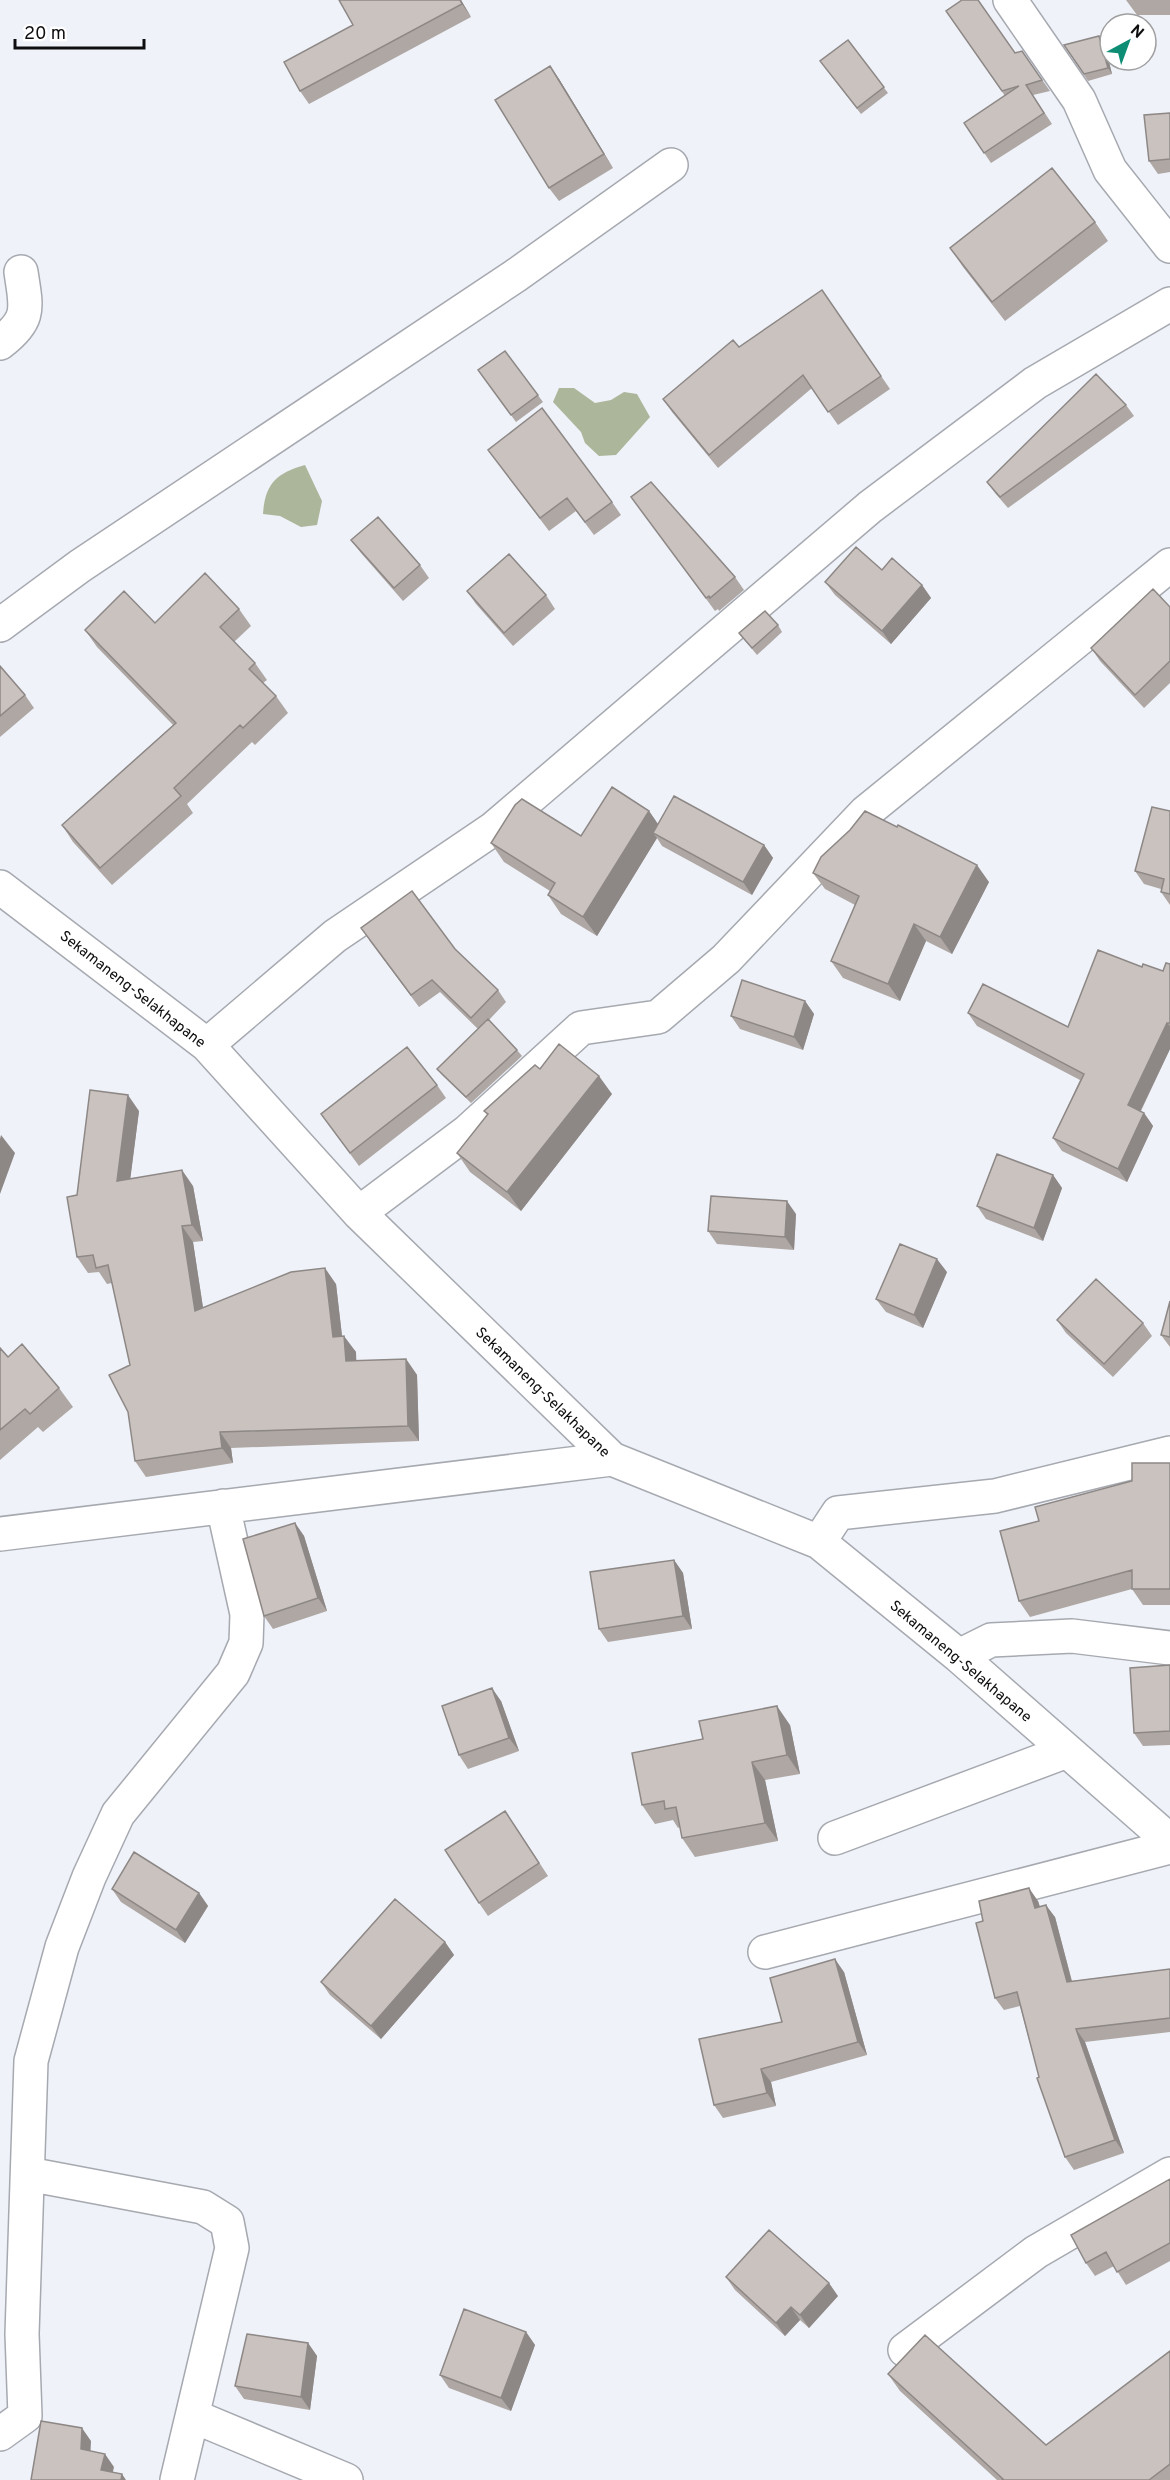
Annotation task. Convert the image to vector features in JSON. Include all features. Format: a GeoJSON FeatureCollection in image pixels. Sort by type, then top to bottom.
{"type":"FeatureCollection","features":[{"type":"Feature","properties":{"kind":"street"},"geometry":{"type":"LineString","coordinates":[[1010,0],[1079,100],[1110,170],[1170,246]]}},
{"type":"Feature","properties":{"kind":"street"},"geometry":{"type":"LineString","coordinates":[[0,625],[80,566],[515,276],[671,165]]}},
{"type":"Feature","properties":{"kind":"street"},"geometry":{"type":"LineString","coordinates":[[0,343],[15,332],[26,310],[21,272]]}},
{"type":"Feature","properties":{"kind":"street"},"geometry":{"type":"LineString","coordinates":[[207,1045],[335,936],[494,829],[870,507],[1035,383],[1170,304]]}},
{"type":"Feature","properties":{"kind":"street"},"geometry":{"type":"LineString","coordinates":[[359,1213],[467,1132],[581,1028],[658,1017],[726,959],[866,812],[1170,565]]}},
{"type":"Feature","properties":{"kind":"street","name":"Sekamaneng-Selakhapane"},"geometry":{"type":"LineString","coordinates":[[0,886],[207,1045],[359,1213],[612,1459],[819,1542],[958,1656],[1170,1841]]}},
{"type":"Feature","properties":{"kind":"street"},"geometry":{"type":"LineString","coordinates":[[819,1542],[837,1513],[995,1496],[1170,1453]]}},
{"type":"Feature","properties":{"kind":"street"},"geometry":{"type":"LineString","coordinates":[[0,1534],[612,1459]]}},
{"type":"Feature","properties":{"kind":"street"},"geometry":{"type":"LineString","coordinates":[[0,2434],[25,2416],[22,2334],[31,2061],[62,1947],[89,1877],[118,1814],[233,1673],[246,1643],[248,1614],[223,1506]]}},
{"type":"Feature","properties":{"kind":"street"},"geometry":{"type":"LineString","coordinates":[[958,1656],[991,1640],[1072,1636],[1170,1648]]}},
{"type":"Feature","properties":{"kind":"street"},"geometry":{"type":"LineString","coordinates":[[835,1838],[1067,1751]]}},
{"type":"Feature","properties":{"kind":"street"},"geometry":{"type":"LineString","coordinates":[[765,1952],[1170,1847]]}},
{"type":"Feature","properties":{"kind":"street"},"geometry":{"type":"LineString","coordinates":[[28,2174],[203,2207],[226,2222],[232,2248],[177,2480]]}},
{"type":"Feature","properties":{"kind":"street"},"geometry":{"type":"LineString","coordinates":[[904,2350],[1036,2252],[1170,2174]]}},
{"type":"Feature","properties":{"kind":"street"},"geometry":{"type":"LineString","coordinates":[[193,2416],[346,2480]]}},
{"type":"Feature","properties":{"kind":"green space"},"geometry":{"type":"Polygon","coordinates":[[[559,388],[574,388],[595,403],[611,400],[624,392],[637,394],[650,417],[616,455],[599,456],[585,443],[581,432],[553,402],[559,388]]]}},
{"type":"Feature","properties":{"kind":"green space"},"geometry":{"type":"Polygon","coordinates":[[[305,465],[322,501],[317,525],[301,527],[280,516],[263,514],[266,495],[274,481],[286,472],[305,465]]]}},
{"type":"Feature","properties":{"kind":"building"},"geometry":{"type":"Polygon","coordinates":[[[339,0],[460,0],[462,4],[300,91],[284,62],[353,25],[339,0]]]}},
{"type":"Feature","properties":{"kind":"building"},"geometry":{"type":"Polygon","coordinates":[[[962,0],[978,0],[1015,53],[1022,51],[1042,80],[1026,85],[1044,113],[984,153],[964,123],[1019,86],[1002,91],[946,11],[962,0]]]}},
{"type":"Feature","properties":{"kind":"building"},"geometry":{"type":"Polygon","coordinates":[[[1098,36],[1098,70],[1084,74],[1064,45],[1098,36]]]}},
{"type":"Feature","properties":{"kind":"building"},"geometry":{"type":"Polygon","coordinates":[[[848,40],[884,87],[857,108],[820,61],[848,40]]]}},
{"type":"Feature","properties":{"kind":"building"},"geometry":{"type":"Polygon","coordinates":[[[550,66],[604,154],[549,188],[495,100],[550,66]]]}},
{"type":"Feature","properties":{"kind":"building"},"geometry":{"type":"Polygon","coordinates":[[[1170,113],[1170,159],[1149,161],[1144,115],[1170,113]]]}},
{"type":"Feature","properties":{"kind":"building"},"geometry":{"type":"Polygon","coordinates":[[[1052,168],[1095,222],[992,302],[950,248],[1052,168]]]}},
{"type":"Feature","properties":{"kind":"building"},"geometry":{"type":"Polygon","coordinates":[[[822,290],[881,376],[828,412],[803,375],[709,455],[663,399],[733,340],[739,347],[822,290]]]}},
{"type":"Feature","properties":{"kind":"building"},"geometry":{"type":"Polygon","coordinates":[[[505,351],[538,395],[511,415],[478,370],[505,351]]]}},
{"type":"Feature","properties":{"kind":"building"},"geometry":{"type":"Polygon","coordinates":[[[1096,374],[1126,405],[1000,497],[987,482],[1096,374]]]}},
{"type":"Feature","properties":{"kind":"building"},"geometry":{"type":"Polygon","coordinates":[[[542,408],[612,502],[585,522],[567,498],[540,518],[488,450],[542,408]]]}},
{"type":"Feature","properties":{"kind":"building"},"geometry":{"type":"Polygon","coordinates":[[[651,482],[735,577],[710,598],[709,596],[706,598],[631,497],[651,482]]]}},
{"type":"Feature","properties":{"kind":"building"},"geometry":{"type":"Polygon","coordinates":[[[378,517],[420,565],[394,588],[351,540],[378,517]]]}},
{"type":"Feature","properties":{"kind":"building"},"geometry":{"type":"Polygon","coordinates":[[[856,547],[882,570],[892,558],[922,585],[882,631],[825,582],[856,547]]]}},
{"type":"Feature","properties":{"kind":"building"},"geometry":{"type":"Polygon","coordinates":[[[509,554],[546,595],[504,633],[467,591],[509,554]]]}},
{"type":"Feature","properties":{"kind":"building"},"geometry":{"type":"Polygon","coordinates":[[[205,573],[239,609],[220,627],[255,663],[249,669],[276,696],[243,728],[240,725],[174,788],[181,796],[100,868],[62,825],[176,723],[85,630],[124,591],[155,623],[205,573]]]}},
{"type":"Feature","properties":{"kind":"building"},"geometry":{"type":"Polygon","coordinates":[[[1153,589],[1170,607],[1170,661],[1135,695],[1091,648],[1153,589]]]}},
{"type":"Feature","properties":{"kind":"building"},"geometry":{"type":"Polygon","coordinates":[[[765,611],[778,625],[752,648],[739,633],[765,611]]]}},
{"type":"Feature","properties":{"kind":"building"},"geometry":{"type":"Polygon","coordinates":[[[0,666],[25,695],[0,716],[0,666]]]}},
{"type":"Feature","properties":{"kind":"building"},"geometry":{"type":"Polygon","coordinates":[[[612,787],[649,811],[583,917],[548,895],[555,883],[491,843],[515,805],[522,799],[581,836],[612,787]]]}},
{"type":"Feature","properties":{"kind":"building"},"geometry":{"type":"Polygon","coordinates":[[[674,796],[764,845],[743,882],[653,833],[674,796]]]}},
{"type":"Feature","properties":{"kind":"building"},"geometry":{"type":"Polygon","coordinates":[[[1152,807],[1170,811],[1170,894],[1161,892],[1164,879],[1135,871],[1152,807]]]}},
{"type":"Feature","properties":{"kind":"building"},"geometry":{"type":"Polygon","coordinates":[[[865,811],[977,865],[940,937],[914,924],[888,984],[831,961],[859,896],[813,873],[821,857],[850,830],[865,811]]]}},
{"type":"Feature","properties":{"kind":"building"},"geometry":{"type":"Polygon","coordinates":[[[412,891],[455,949],[498,990],[471,1018],[432,980],[411,995],[361,928],[412,891]]]}},
{"type":"Feature","properties":{"kind":"building"},"geometry":{"type":"Polygon","coordinates":[[[1098,950],[1142,967],[1143,964],[1163,971],[1166,963],[1170,964],[1170,1023],[1167,1023],[1128,1105],[1144,1113],[1118,1169],[1053,1138],[1084,1074],[968,1013],[983,984],[1068,1027],[1098,950]]]}},
{"type":"Feature","properties":{"kind":"building"},"geometry":{"type":"Polygon","coordinates":[[[742,980],[805,1001],[794,1037],[731,1016],[742,980]]]}},
{"type":"Feature","properties":{"kind":"building"},"geometry":{"type":"Polygon","coordinates":[[[488,1019],[517,1050],[466,1097],[437,1069],[488,1019]]]}},
{"type":"Feature","properties":{"kind":"building"},"geometry":{"type":"Polygon","coordinates":[[[559,1044],[599,1076],[507,1192],[457,1153],[488,1114],[484,1111],[535,1065],[540,1069],[559,1044]]]}},
{"type":"Feature","properties":{"kind":"building"},"geometry":{"type":"Polygon","coordinates":[[[407,1047],[437,1085],[350,1153],[321,1114],[407,1047]]]}},
{"type":"Feature","properties":{"kind":"building"},"geometry":{"type":"Polygon","coordinates":[[[90,1090],[128,1095],[117,1181],[182,1170],[192,1225],[182,1226],[195,1311],[291,1272],[325,1268],[333,1337],[344,1336],[346,1361],[406,1359],[408,1426],[220,1432],[222,1448],[135,1461],[128,1412],[109,1375],[130,1365],[108,1265],[96,1268],[93,1255],[77,1257],[67,1197],[77,1195],[90,1090]]]}},
{"type":"Feature","properties":{"kind":"building"},"geometry":{"type":"Polygon","coordinates":[[[997,1154],[1053,1175],[1034,1228],[977,1206],[997,1154]]]}},
{"type":"Feature","properties":{"kind":"building"},"geometry":{"type":"Polygon","coordinates":[[[711,1196],[787,1201],[785,1237],[708,1231],[711,1196]]]}},
{"type":"Feature","properties":{"kind":"building"},"geometry":{"type":"Polygon","coordinates":[[[900,1244],[937,1259],[914,1315],[876,1299],[900,1244]]]}},
{"type":"Feature","properties":{"kind":"building"},"geometry":{"type":"Polygon","coordinates":[[[1096,1279],[1143,1323],[1104,1364],[1057,1320],[1096,1279]]]}},
{"type":"Feature","properties":{"kind":"building"},"geometry":{"type":"Polygon","coordinates":[[[1170,1301],[1170,1337],[1161,1335],[1170,1301]]]}},
{"type":"Feature","properties":{"kind":"building"},"geometry":{"type":"Polygon","coordinates":[[[22,1344],[59,1388],[30,1414],[25,1409],[0,1430],[0,1348],[8,1357],[22,1344]]]}},
{"type":"Feature","properties":{"kind":"building"},"geometry":{"type":"Polygon","coordinates":[[[1132,1463],[1170,1463],[1170,1589],[1132,1589],[1132,1570],[1019,1601],[1000,1531],[1039,1521],[1035,1507],[1132,1481],[1132,1463]]]}},
{"type":"Feature","properties":{"kind":"building"},"geometry":{"type":"Polygon","coordinates":[[[295,1523],[318,1598],[264,1616],[243,1539],[295,1523]]]}},
{"type":"Feature","properties":{"kind":"building"},"geometry":{"type":"Polygon","coordinates":[[[674,1560],[683,1616],[599,1629],[590,1572],[674,1560]]]}},
{"type":"Feature","properties":{"kind":"building"},"geometry":{"type":"Polygon","coordinates":[[[1170,1665],[1170,1731],[1134,1733],[1130,1668],[1170,1665]]]}},
{"type":"Feature","properties":{"kind":"building"},"geometry":{"type":"Polygon","coordinates":[[[492,1688],[509,1738],[459,1755],[442,1706],[492,1688]]]}},
{"type":"Feature","properties":{"kind":"building"},"geometry":{"type":"Polygon","coordinates":[[[777,1706],[787,1755],[752,1762],[765,1823],[682,1838],[676,1807],[665,1809],[664,1801],[642,1805],[632,1753],[703,1739],[699,1721],[777,1706]]]}},
{"type":"Feature","properties":{"kind":"building"},"geometry":{"type":"Polygon","coordinates":[[[505,1811],[539,1863],[479,1903],[445,1850],[505,1811]]]}},
{"type":"Feature","properties":{"kind":"building"},"geometry":{"type":"Polygon","coordinates":[[[134,1852],[199,1893],[176,1930],[112,1889],[134,1852]]]}},
{"type":"Feature","properties":{"kind":"building"},"geometry":{"type":"Polygon","coordinates":[[[1029,1888],[1035,1908],[1046,1905],[1067,1982],[1170,1969],[1170,2018],[1076,2029],[1115,2140],[1065,2157],[1037,2078],[1039,2077],[1017,1992],[995,1998],[976,1923],[983,1921],[979,1901],[1029,1888]]]}},
{"type":"Feature","properties":{"kind":"building"},"geometry":{"type":"Polygon","coordinates":[[[395,1899],[445,1942],[371,2026],[321,1982],[395,1899]]]}},
{"type":"Feature","properties":{"kind":"building"},"geometry":{"type":"Polygon","coordinates":[[[835,1959],[858,2042],[761,2069],[767,2093],[714,2105],[699,2039],[782,2022],[770,1978],[835,1959]]]}},
{"type":"Feature","properties":{"kind":"building"},"geometry":{"type":"Polygon","coordinates":[[[1170,2179],[1170,2243],[1117,2272],[1106,2252],[1086,2263],[1071,2235],[1170,2179]]]}},
{"type":"Feature","properties":{"kind":"building"},"geometry":{"type":"Polygon","coordinates":[[[769,2230],[829,2283],[800,2315],[791,2307],[776,2323],[726,2277],[769,2230]]]}},
{"type":"Feature","properties":{"kind":"building"},"geometry":{"type":"Polygon","coordinates":[[[464,2309],[526,2332],[501,2398],[440,2375],[464,2309]]]}},
{"type":"Feature","properties":{"kind":"building"},"geometry":{"type":"Polygon","coordinates":[[[247,2334],[308,2343],[301,2397],[235,2386],[247,2334]]]}},
{"type":"Feature","properties":{"kind":"building"},"geometry":{"type":"Polygon","coordinates":[[[925,2335],[1046,2445],[1170,2351],[1170,2464],[1149,2480],[1002,2480],[888,2374],[925,2335]]]}},
{"type":"Feature","properties":{"kind":"building"},"geometry":{"type":"Polygon","coordinates":[[[41,2421],[82,2428],[81,2449],[105,2454],[101,2470],[122,2474],[121,2480],[31,2480],[41,2421]]]}}]}
